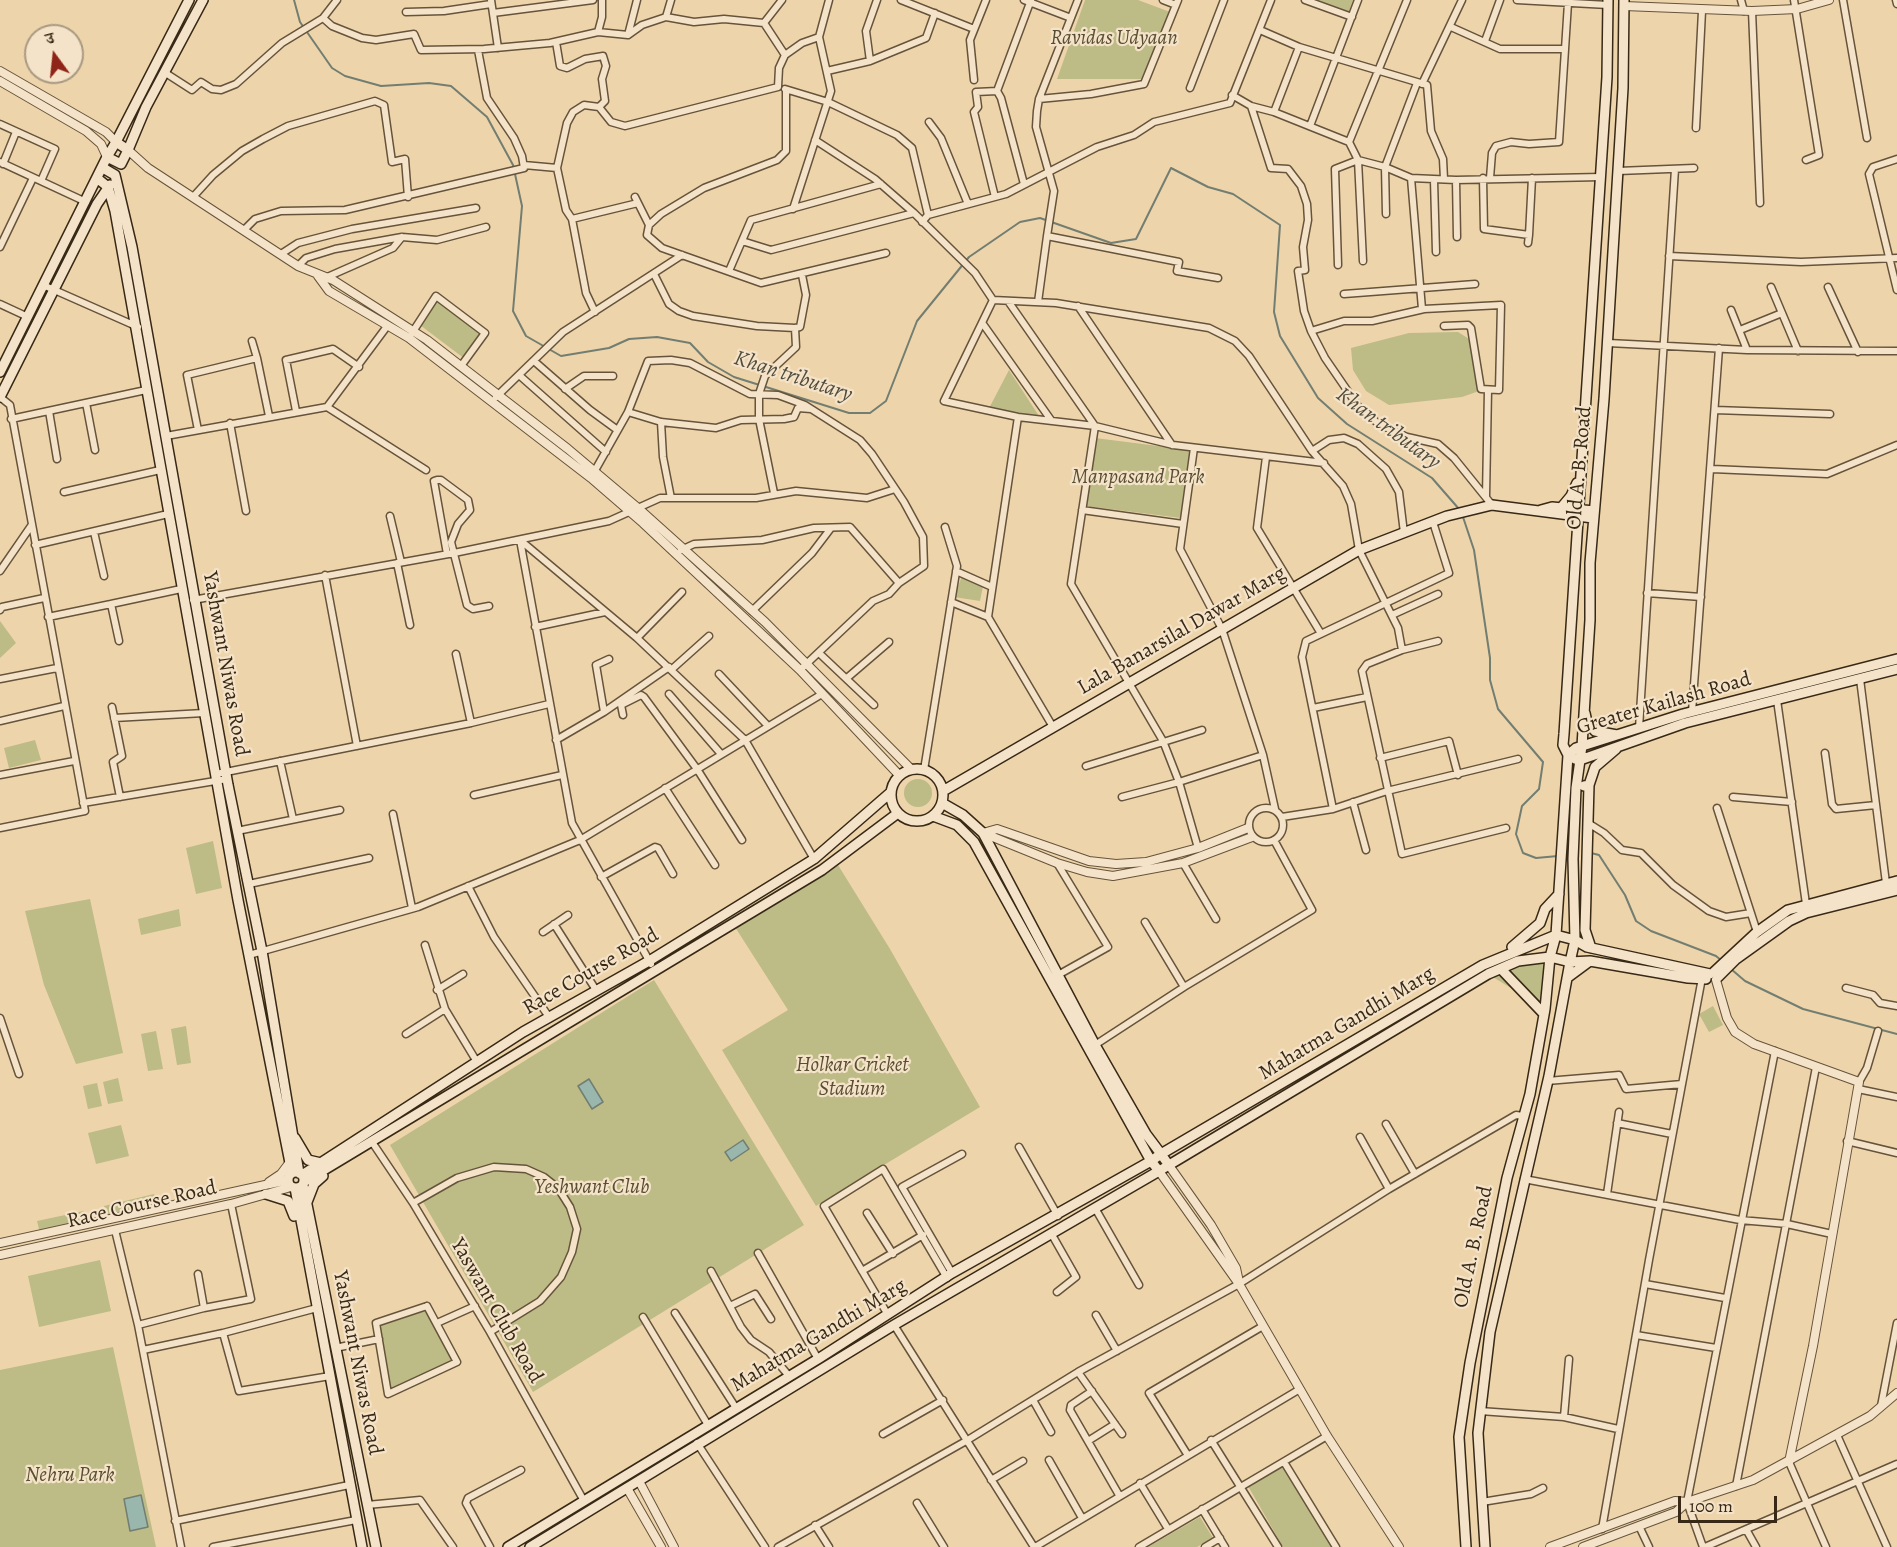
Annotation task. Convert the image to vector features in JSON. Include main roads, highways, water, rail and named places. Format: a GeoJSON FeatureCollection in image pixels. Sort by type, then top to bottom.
{"type":"FeatureCollection","features":[{"type":"Feature","properties":{"kind":"main road"},"geometry":{"type":"LineString","coordinates":[[0,372],[107,157],[189,0]]}},
{"type":"Feature","properties":{"kind":"main road"},"geometry":{"type":"LineString","coordinates":[[0,397],[97,204],[121,164],[164,72],[203,0]]}},
{"type":"Feature","properties":{"kind":"main road","name":"Old A. B. Road"},"geometry":{"type":"LineString","coordinates":[[1564,795],[1560,780],[1601,177],[1607,77],[1608,3]]}},
{"type":"Feature","properties":{"kind":"main road","name":"Old A. B. Road"},"geometry":{"type":"LineString","coordinates":[[1485,1547],[1478,1433],[1490,1332],[1547,1081],[1575,940],[1573,841],[1576,788],[1582,746],[1598,449],[1608,343],[1623,88],[1624,3]]}},
{"type":"Feature","properties":{"kind":"main road"},"geometry":{"type":"LineString","coordinates":[[116,142],[128,150]]}},
{"type":"Feature","properties":{"kind":"main road"},"geometry":{"type":"LineString","coordinates":[[107,157],[121,164]]}},
{"type":"Feature","properties":{"kind":"main road"},"geometry":{"type":"LineString","coordinates":[[103,168],[115,175]]}},
{"type":"Feature","properties":{"kind":"main road","name":"Yashwant Niwas Road"},"geometry":{"type":"LineString","coordinates":[[115,175],[146,327],[195,599],[249,955],[290,1162],[306,1203],[376,1547]]}},
{"type":"Feature","properties":{"kind":"main road"},"geometry":{"type":"LineString","coordinates":[[98,179],[108,188]]}},
{"type":"Feature","properties":{"kind":"main road","name":"Yashwant Niwas Road"},"geometry":{"type":"LineString","coordinates":[[108,188],[115,211],[204,713],[237,831],[262,951],[293,1137],[302,1227],[362,1547]]}},
{"type":"Feature","properties":{"kind":"main road"},"geometry":{"type":"LineString","coordinates":[[1574,574],[1570,564],[1570,523],[1561,511],[1574,492],[1581,472]]}},
{"type":"Feature","properties":{"kind":"main road","name":"Lala Banarsilal Dawar Marg"},"geometry":{"type":"LineString","coordinates":[[943,791],[1359,550],[1489,501],[1541,510],[1594,514]]}},
{"type":"Feature","properties":{"kind":"main road","name":"Greater Kailash Road"},"geometry":{"type":"LineString","coordinates":[[1568,755],[1582,746],[1692,712],[1897,659]]}},
{"type":"Feature","properties":{"kind":"main road","name":"Greater Kailash Road"},"geometry":{"type":"LineString","coordinates":[[1568,755],[1580,760],[1685,723],[1897,669]]}},
{"type":"Feature","properties":{"kind":"main road"},"geometry":{"type":"LineString","coordinates":[[1584,705],[1591,728],[1618,735]]}},
{"type":"Feature","properties":{"kind":"main road"},"geometry":{"type":"LineString","coordinates":[[1563,745],[1568,755],[1556,934],[1592,948],[1714,974]]}},
{"type":"Feature","properties":{"kind":"main road"},"geometry":{"type":"LineString","coordinates":[[1592,948],[1585,930],[1589,784],[1595,767],[1617,747]]}},
{"type":"Feature","properties":{"kind":"main road"},"geometry":{"type":"LineString","coordinates":[[911,769],[924,770],[937,778],[943,791],[942,803],[933,816],[919,821],[904,818],[898,813],[890,793],[899,775],[911,769]]}},
{"type":"Feature","properties":{"kind":"main road"},"geometry":{"type":"LineString","coordinates":[[1576,788],[1589,784]]}},
{"type":"Feature","properties":{"kind":"main road","name":"Race Course Road"},"geometry":{"type":"LineString","coordinates":[[324,1166],[477,1062],[549,1017],[649,961],[814,859],[890,793]]}},
{"type":"Feature","properties":{"kind":"main road"},"geometry":{"type":"LineString","coordinates":[[942,803],[963,815],[984,833],[1095,1045],[1146,1134],[1168,1164]]}},
{"type":"Feature","properties":{"kind":"main road","name":"Race Course Road"},"geometry":{"type":"LineString","coordinates":[[297,1180],[372,1142],[531,1044],[656,972],[822,870],[898,813]]}},
{"type":"Feature","properties":{"kind":"main road"},"geometry":{"type":"LineString","coordinates":[[933,816],[957,825],[974,842],[1151,1161],[1159,1171]]}},
{"type":"Feature","properties":{"kind":"main road"},"geometry":{"type":"LineString","coordinates":[[1573,863],[1586,866]]}},
{"type":"Feature","properties":{"kind":"main road"},"geometry":{"type":"LineString","coordinates":[[1550,957],[1570,962],[1590,961],[1714,974],[1757,932],[1788,910],[1897,881]]}},
{"type":"Feature","properties":{"kind":"main road"},"geometry":{"type":"LineString","coordinates":[[1734,956],[1789,921],[1806,913],[1897,890]]}},
{"type":"Feature","properties":{"kind":"main road"},"geometry":{"type":"LineString","coordinates":[[1504,954],[1540,923],[1545,909],[1559,894]]}},
{"type":"Feature","properties":{"kind":"main road","name":"Old A. B. Road"},"geometry":{"type":"LineString","coordinates":[[1465,1547],[1459,1437],[1477,1316],[1523,1116],[1544,1014],[1550,957],[1556,934]]}},
{"type":"Feature","properties":{"kind":"main road","name":"Mahatma Gandhi Marg"},"geometry":{"type":"LineString","coordinates":[[508,1547],[818,1359],[949,1276],[1058,1216],[1504,954],[1556,934]]}},
{"type":"Feature","properties":{"kind":"main road","name":"Mahatma Gandhi Marg"},"geometry":{"type":"LineString","coordinates":[[530,1547],[641,1485],[697,1443],[894,1325],[1501,969],[1518,961],[1550,957]]}},
{"type":"Feature","properties":{"kind":"main road"},"geometry":{"type":"LineString","coordinates":[[1567,978],[1590,961]]}},
{"type":"Feature","properties":{"kind":"main road"},"geometry":{"type":"LineString","coordinates":[[1501,969],[1544,1014]]}},
{"type":"Feature","properties":{"kind":"main road"},"geometry":{"type":"LineString","coordinates":[[293,1137],[299,1141],[308,1160],[324,1166],[306,1203]]}},
{"type":"Feature","properties":{"kind":"main road"},"geometry":{"type":"LineString","coordinates":[[263,1190],[288,1201],[292,1206],[296,1222],[302,1227]]}},
{"type":"Feature","properties":{"kind":"water"},"geometry":{"type":"Polygon","coordinates":[[[589,1079],[603,1102],[592,1109],[578,1086],[589,1079]]]}},
{"type":"Feature","properties":{"kind":"water"},"geometry":{"type":"Polygon","coordinates":[[[743,1140],[749,1149],[731,1161],[725,1152],[743,1140]]]}},
{"type":"Feature","properties":{"kind":"water"},"geometry":{"type":"Polygon","coordinates":[[[141,1495],[148,1527],[130,1531],[124,1499],[141,1495]]]}},
{"type":"Feature","properties":{"kind":"waterway","name":"Khan tributary"},"geometry":{"type":"LineString","coordinates":[[294,0],[300,22],[332,68],[345,76],[381,86],[429,83],[451,86],[487,117],[513,165],[522,206],[513,311],[526,336],[561,356],[609,348],[629,339],[657,337],[690,343],[708,362],[734,377],[849,413],[870,413],[886,401],[917,321],[969,257],[1020,222],[1040,218],[1111,243],[1136,239],[1171,168],[1208,187],[1233,194],[1280,225],[1274,312],[1280,336],[1318,398],[1347,424],[1432,478],[1459,509]]}},
{"type":"Feature","properties":{"kind":"waterway","name":"Khan tributary"},"geometry":{"type":"LineString","coordinates":[[1462,514],[1474,550],[1490,658],[1490,680],[1498,709],[1543,762],[1539,789],[1522,806],[1516,834],[1523,853],[1536,858],[1558,856]]}},
{"type":"Feature","properties":{"kind":"waterway"},"geometry":{"type":"LineString","coordinates":[[1591,853],[1599,855],[1625,895],[1636,921],[1651,931],[1716,956],[1722,961]]}},
{"type":"Feature","properties":{"kind":"waterway"},"geometry":{"type":"LineString","coordinates":[[1731,969],[1745,981],[1803,1009],[1897,1034]]}},
{"type":"Feature","properties":{"kind":"park label","name":"Ravidas Udyaan"},"geometry":{"type":"Point","coordinates":[1114,39]}},
{"type":"Feature","properties":{"kind":"park label","name":"Manpasand Park"},"geometry":{"type":"Point","coordinates":[1138,478]}},
{"type":"Feature","properties":{"kind":"park label","name":"Holkar Cricket Stadium"},"geometry":{"type":"Point","coordinates":[852,1078]}},
{"type":"Feature","properties":{"kind":"park label","name":"Yeshwant Club"},"geometry":{"type":"Point","coordinates":[592,1188]}},
{"type":"Feature","properties":{"kind":"park label","name":"Nehru Park"},"geometry":{"type":"Point","coordinates":[70,1476]}}]}
